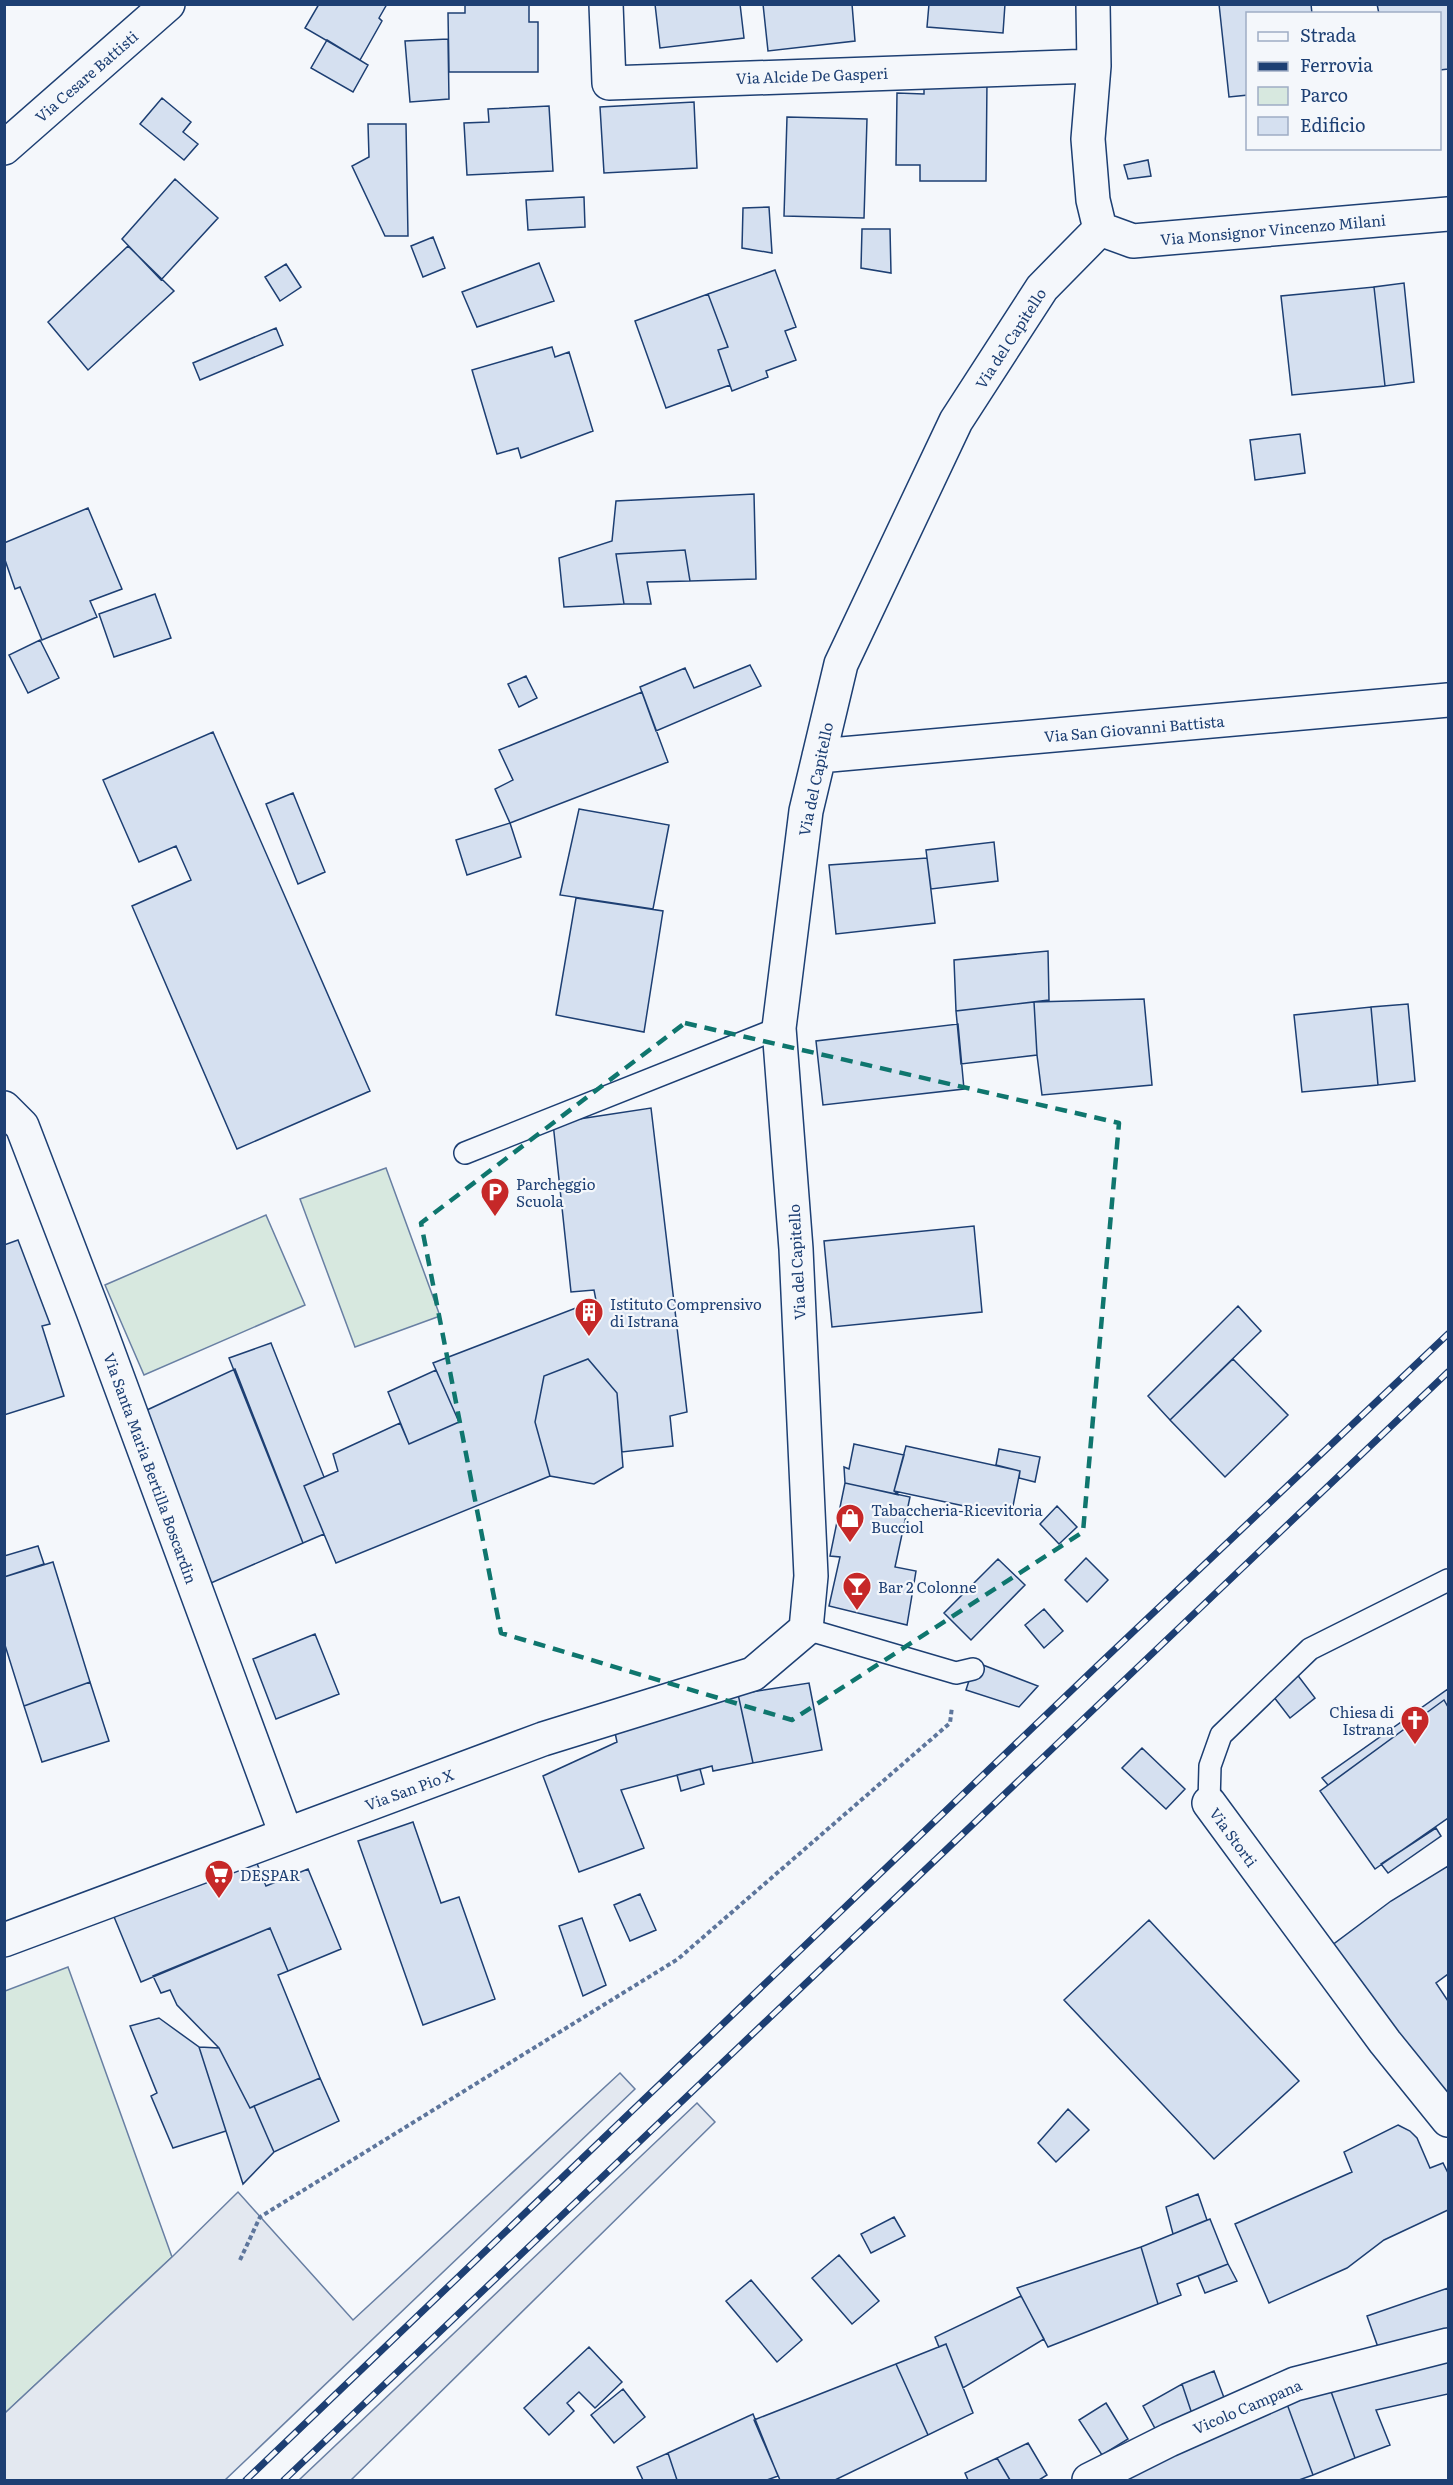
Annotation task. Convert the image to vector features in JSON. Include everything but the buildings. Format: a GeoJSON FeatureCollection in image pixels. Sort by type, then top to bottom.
{"type":"FeatureCollection","features":[{"type":"Feature","properties":{"kind":"street","name":"Via Cesare Battisti"},"geometry":{"type":"LineString","coordinates":[[4,148],[168,4]]}},
{"type":"Feature","properties":{"kind":"street","name":"Via Alcide De Gasperi"},"geometry":{"type":"LineString","coordinates":[[606,4],[609,83],[1094,66]]}},
{"type":"Feature","properties":{"kind":"street"},"geometry":{"type":"LineString","coordinates":[[1093,4],[1094,66],[1088,139],[1093,200],[1100,229]]}},
{"type":"Feature","properties":{"kind":"street","name":"Via Monsignor Vincenzo Milani"},"geometry":{"type":"LineString","coordinates":[[1100,229],[1133,241],[1449,214]]}},
{"type":"Feature","properties":{"kind":"street","name":"Via del Capitello"},"geometry":{"type":"LineString","coordinates":[[806,1629],[811,1576],[809,1529],[796,1249],[779,1028],[806,811],[841,664],[956,421],[1042,288],[1100,229]]}},
{"type":"Feature","properties":{"kind":"street","name":"Via San Giovanni Battista"},"geometry":{"type":"LineString","coordinates":[[819,756],[1449,700]]}},
{"type":"Feature","properties":{"kind":"street","name":"Via Santa Maria Bertilla Boscardin"},"geometry":{"type":"LineString","coordinates":[[4,1108],[22,1126],[93,1311],[286,1834]]}},
{"type":"Feature","properties":{"kind":"street","name":"Via San Pio X"},"geometry":{"type":"LineString","coordinates":[[4,1940],[543,1739],[753,1674],[806,1629]]}},
{"type":"Feature","properties":{"kind":"street","name":"Via Storti"},"geometry":{"type":"LineString","coordinates":[[1209,1803],[1385,2042],[1449,2120]]}},
{"type":"Feature","properties":{"kind":"street","name":"Vicolo Campana"},"geometry":{"type":"LineString","coordinates":[[1089,2481],[1169,2440],[1295,2384],[1449,2345]]}},
{"type":"Feature","properties":{"kind":"lane"},"geometry":{"type":"LineString","coordinates":[[465,1153],[779,1028]]}},
{"type":"Feature","properties":{"kind":"lane","name":"Via Storti"},"geometry":{"type":"LineString","coordinates":[[1209,1803],[1210,1766],[1221,1735],[1310,1649],[1449,1580]]}},
{"type":"Feature","properties":{"kind":"lane"},"geometry":{"type":"LineString","coordinates":[[806,1629],[956,1673],[973,1669]]}},
{"type":"Feature","properties":{"kind":"path"},"geometry":{"type":"LineString","coordinates":[[240,2260],[260,2217],[678,1959],[950,1723]]}},
{"type":"Feature","properties":{"kind":"highlighted area"},"geometry":{"type":"Polygon","coordinates":[[[685,1023],[1119,1123],[1083,1532],[792,1720],[501,1633],[421,1223],[685,1023]]]}},
{"type":"Feature","properties":{"kind":"green space"},"geometry":{"type":"Polygon","coordinates":[[[386,1168],[440,1316],[355,1347],[300,1199],[386,1168]]]}},
{"type":"Feature","properties":{"kind":"green space"},"geometry":{"type":"Polygon","coordinates":[[[266,1215],[305,1305],[144,1375],[105,1285],[266,1215]]]}},
{"type":"Feature","properties":{"kind":"green space"},"geometry":{"type":"Polygon","coordinates":[[[68,1967],[172,2257],[5,2413],[5,1991],[68,1967]]]}},
{"type":"Feature","properties":{"kind":"shaded area"},"geometry":{"type":"Polygon","coordinates":[[[620,2073],[635,2089],[225,2480],[5,2480],[5,2413],[238,2192],[353,2320],[620,2073]]]}},
{"type":"Feature","properties":{"kind":"shaded area"},"geometry":{"type":"Polygon","coordinates":[[[697,2103],[715,2122],[351,2480],[299,2480],[697,2103]]]}},
{"type":"Feature","properties":{"kind":"railway"},"geometry":{"type":"LineString","coordinates":[[246,2480],[1095,1668],[1448,1334]]}},
{"type":"Feature","properties":{"kind":"railway"},"geometry":{"type":"LineString","coordinates":[[284,2480],[1448,1372]]}},
{"type":"Feature","properties":{"kind":"place","name":"Parcheggio Scuola"},"geometry":{"type":"Point","coordinates":[495,1218]}},
{"type":"Feature","properties":{"kind":"place","name":"Istituto Comprensivo di Istrana"},"geometry":{"type":"Point","coordinates":[589,1338]}},
{"type":"Feature","properties":{"kind":"place","name":"Tabaccheria-Ricevitoria Bucciol"},"geometry":{"type":"Point","coordinates":[850,1544]}},
{"type":"Feature","properties":{"kind":"place","name":"Bar 2 Colonne"},"geometry":{"type":"Point","coordinates":[857,1612]}},
{"type":"Feature","properties":{"kind":"place","name":"Chiesa di Istrana"},"geometry":{"type":"Point","coordinates":[1415,1746]}},
{"type":"Feature","properties":{"kind":"place","name":"DESPAR"},"geometry":{"type":"Point","coordinates":[219,1900]}}]}
